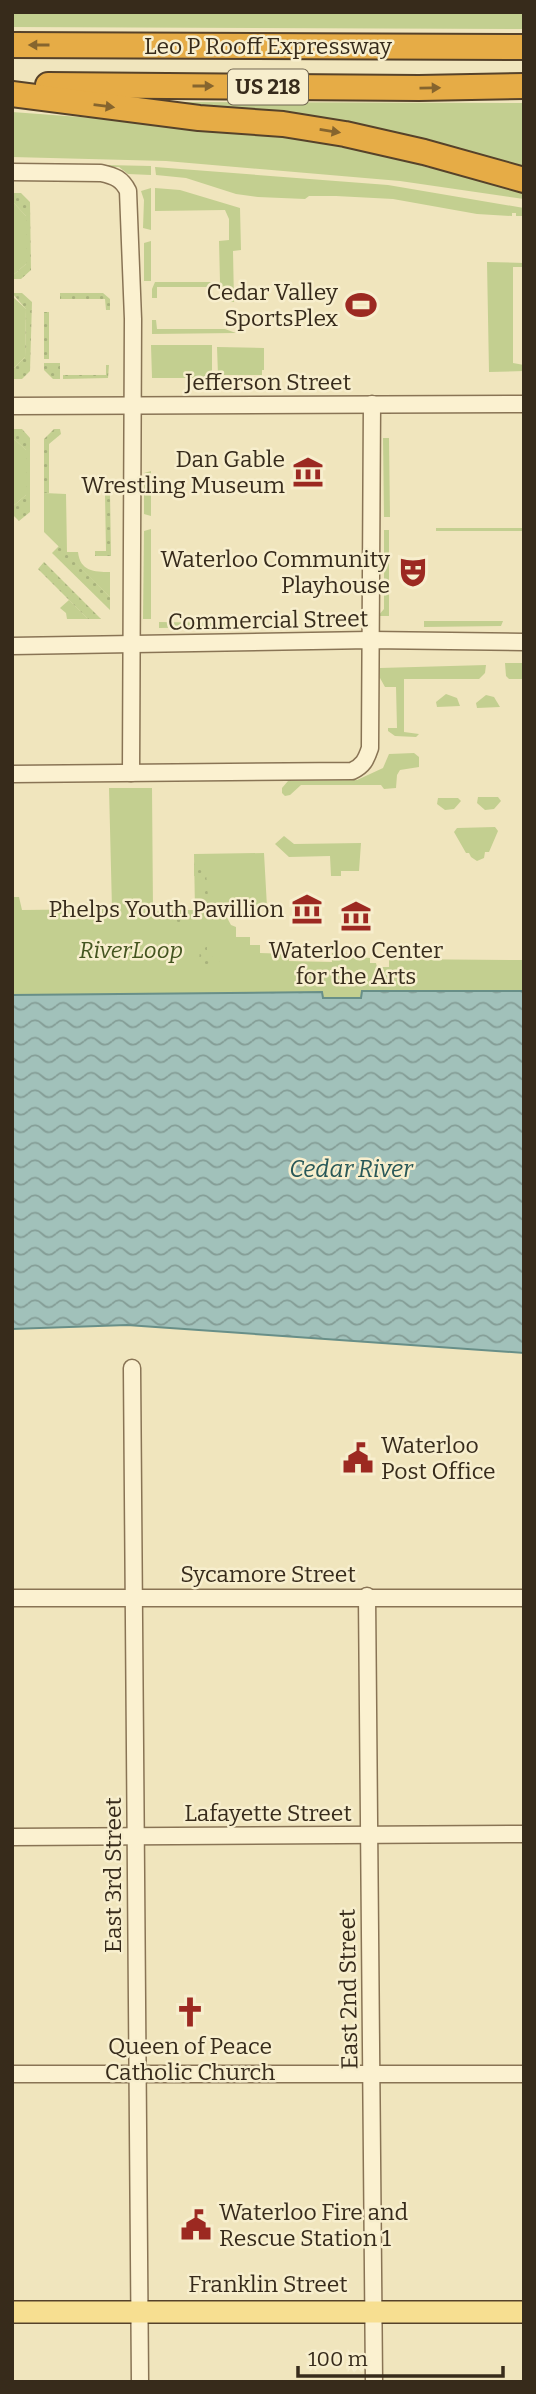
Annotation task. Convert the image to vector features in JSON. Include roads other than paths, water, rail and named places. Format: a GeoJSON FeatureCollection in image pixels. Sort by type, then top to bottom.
{"type":"FeatureCollection","features":[{"type":"Feature","properties":{"kind":"highway","name":"Leo P Rooff Expressway"},"geometry":{"type":"LineString","coordinates":[[12,45],[524,47]]}},
{"type":"Feature","properties":{"kind":"highway","name":"Leo P Rooff Expressway"},"geometry":{"type":"LineString","coordinates":[[12,85],[419,88],[524,86]]}},
{"type":"Feature","properties":{"kind":"highway"},"geometry":{"type":"LineString","coordinates":[[12,94],[199,118],[283,124],[345,134],[424,152],[524,180]]}},
{"type":"Feature","properties":{"kind":"main road","name":"Franklin Street"},"geometry":{"type":"LineString","coordinates":[[12,2312],[524,2312]]}},
{"type":"Feature","properties":{"kind":"street"},"geometry":{"type":"LineString","coordinates":[[12,172],[102,173],[115,176],[124,182],[128,191],[133,319],[131,773]]}},
{"type":"Feature","properties":{"kind":"street"},"geometry":{"type":"LineString","coordinates":[[12,774],[352,771],[361,767],[370,748],[372,404]]}},
{"type":"Feature","properties":{"kind":"street","name":"Jefferson Street"},"geometry":{"type":"LineString","coordinates":[[12,406],[524,404]]}},
{"type":"Feature","properties":{"kind":"street","name":"Commercial Street"},"geometry":{"type":"LineString","coordinates":[[12,646],[369,640],[524,642]]}},
{"type":"Feature","properties":{"kind":"street","name":"East 3rd Street"},"geometry":{"type":"LineString","coordinates":[[132,1368],[140,2382]]}},
{"type":"Feature","properties":{"kind":"street","name":"East 2nd Street"},"geometry":{"type":"LineString","coordinates":[[367,1596],[374,2382]]}},
{"type":"Feature","properties":{"kind":"street","name":"Sycamore Street"},"geometry":{"type":"LineString","coordinates":[[12,1598],[524,1598]]}},
{"type":"Feature","properties":{"kind":"street","name":"Lafayette Street"},"geometry":{"type":"LineString","coordinates":[[12,1837],[524,1834]]}},
{"type":"Feature","properties":{"kind":"street"},"geometry":{"type":"LineString","coordinates":[[12,2074],[524,2074]]}},
{"type":"Feature","properties":{"kind":"water","name":"Cedar River"},"geometry":{"type":"Polygon","coordinates":[[[362,991],[524,991],[524,1353],[127,1325],[12,1329],[12,995],[322,992],[323,998],[361,998],[362,991]]]}},
{"type":"Feature","properties":{"kind":"place","name":"Cedar Valley SportsPlex"},"geometry":{"type":"Point","coordinates":[361,305]}},
{"type":"Feature","properties":{"kind":"place","name":"Dan Gable Wrestling Museum"},"geometry":{"type":"Point","coordinates":[308,472]}},
{"type":"Feature","properties":{"kind":"place","name":"Waterloo Community Playhouse"},"geometry":{"type":"Point","coordinates":[413,572]}},
{"type":"Feature","properties":{"kind":"place","name":"Phelps Youth Pavillion"},"geometry":{"type":"Point","coordinates":[307,909]}},
{"type":"Feature","properties":{"kind":"place","name":"Waterloo Center for the Arts"},"geometry":{"type":"Point","coordinates":[356,916]}},
{"type":"Feature","properties":{"kind":"place","name":"Waterloo Post Office"},"geometry":{"type":"Point","coordinates":[358,1458]}},
{"type":"Feature","properties":{"kind":"place","name":"Queen of Peace Catholic Church"},"geometry":{"type":"Point","coordinates":[190,2012]}},
{"type":"Feature","properties":{"kind":"place","name":"Waterloo Fire and Rescue Station 1"},"geometry":{"type":"Point","coordinates":[196,2225]}},
{"type":"Feature","properties":{"kind":"park label","name":"RiverLoop"},"geometry":{"type":"Point","coordinates":[131,950]}}]}
